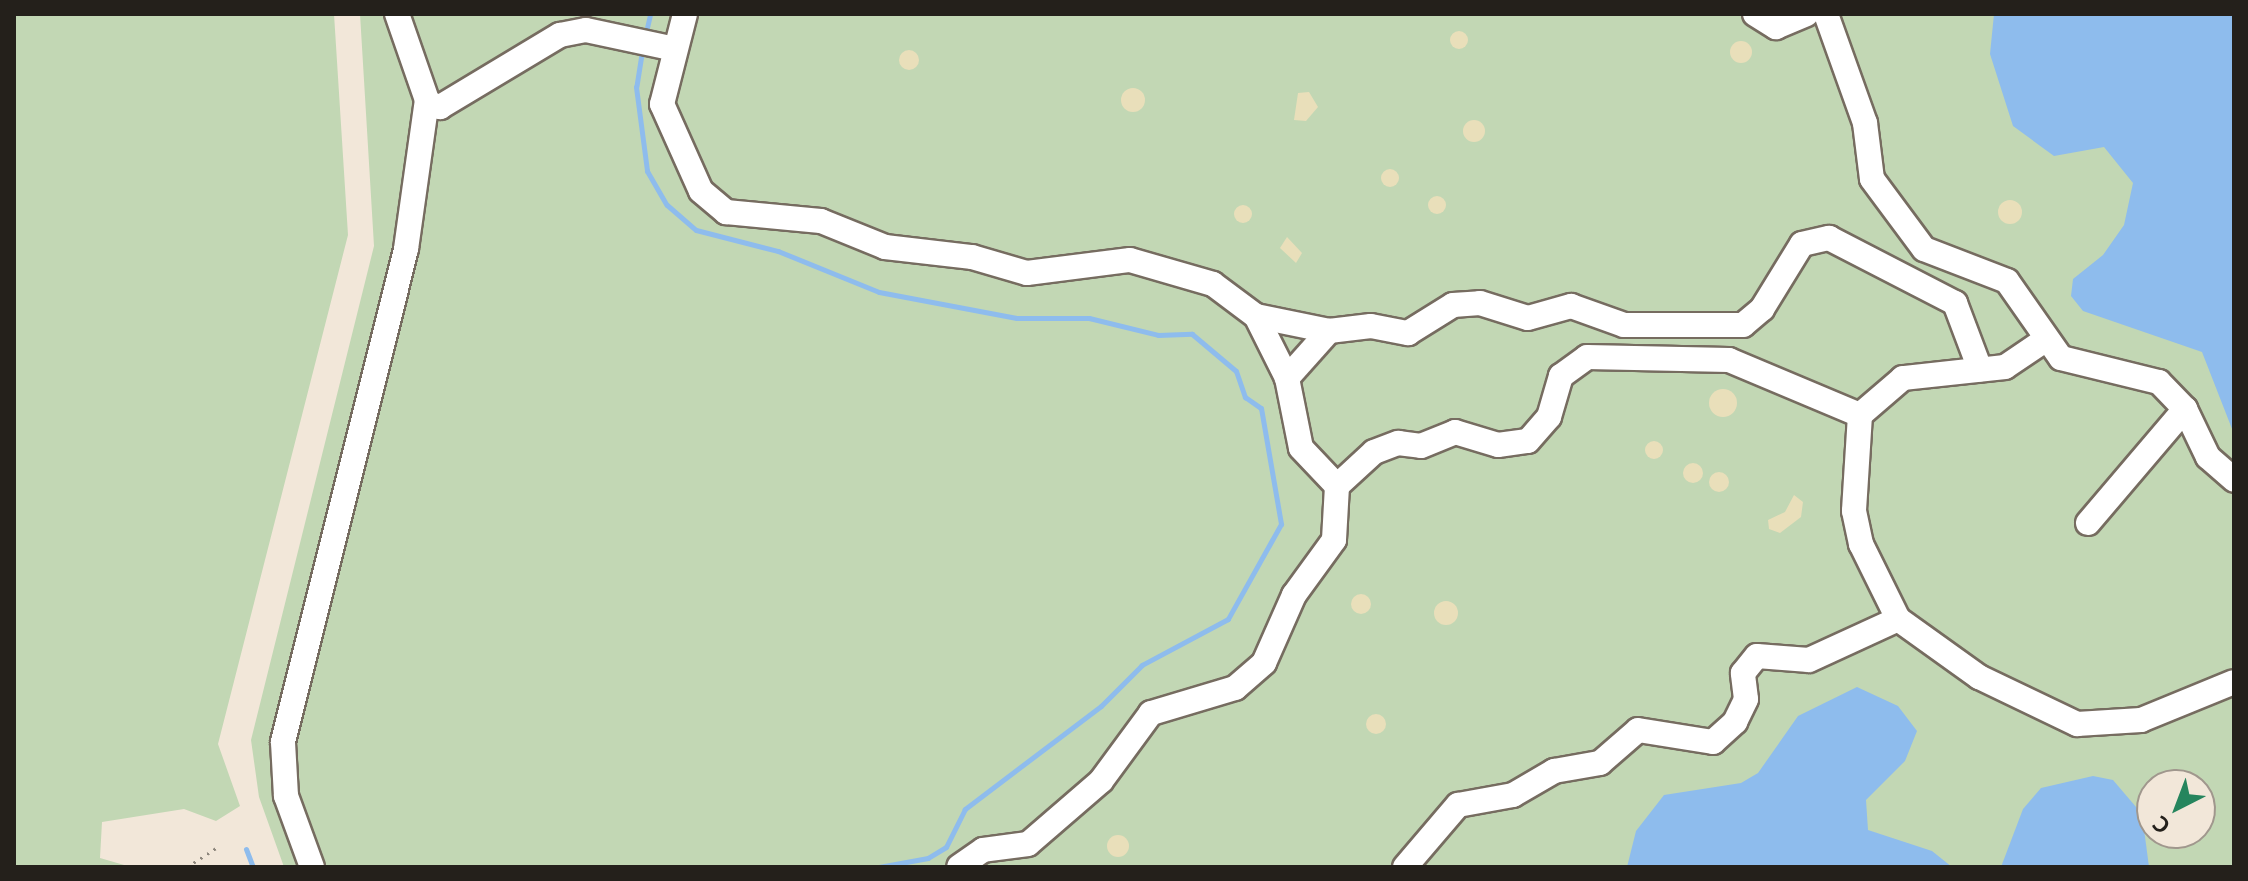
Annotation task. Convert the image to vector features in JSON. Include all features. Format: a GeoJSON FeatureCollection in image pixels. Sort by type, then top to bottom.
{"type":"FeatureCollection","features":[{"type":"Feature","properties":{"kind":"lane"},"geometry":{"type":"LineString","coordinates":[[312,867],[286,796],[283,742],[406,249],[427,103],[397,14]]}},
{"type":"Feature","properties":{"kind":"lane"},"geometry":{"type":"LineString","coordinates":[[685,14],[662,104],[672,136],[701,191],[726,212],[821,221],[885,247],[972,257],[1027,273],[1130,260],[1213,284],[1256,316],[1329,331],[1371,326],[1408,333],[1453,305],[1480,303],[1528,318],[1571,306],[1624,325],[1743,325],[1762,309],[1802,244],[1829,238],[1955,303],[1980,369]]}},
{"type":"Feature","properties":{"kind":"lane"},"geometry":{"type":"LineString","coordinates":[[1755,14],[1776,27],[1816,18],[1865,123],[1872,179],[1887,204],[1936,257],[1978,264],[2020,292],[2045,340],[2072,364],[2159,382],[2185,409],[2208,457],[2234,480]]}},
{"type":"Feature","properties":{"kind":"lane"},"geometry":{"type":"LineString","coordinates":[[427,103],[440,107],[560,35],[586,30],[675,49]]}},
{"type":"Feature","properties":{"kind":"lane"},"geometry":{"type":"LineString","coordinates":[[1256,316],[1287,378],[1301,448],[1337,486]]}},
{"type":"Feature","properties":{"kind":"lane"},"geometry":{"type":"LineString","coordinates":[[1287,378],[1329,331]]}},
{"type":"Feature","properties":{"kind":"lane"},"geometry":{"type":"LineString","coordinates":[[2045,340],[2020,361],[1903,378],[1860,415],[1854,511],[1861,544],[1898,619],[1979,677],[2077,724],[2141,720],[2234,682]]}},
{"type":"Feature","properties":{"kind":"lane"},"geometry":{"type":"LineString","coordinates":[[959,867],[983,850],[1028,844],[1101,781],[1151,713],[1235,688],[1264,663],[1294,595],[1334,540],[1337,486],[1374,452],[1398,443],[1421,446],[1455,432],[1498,445],[1528,441],[1549,417],[1565,370],[1587,357],[1729,360],[1860,415]]}},
{"type":"Feature","properties":{"kind":"lane"},"geometry":{"type":"LineString","coordinates":[[2088,523],[2185,409]]}},
{"type":"Feature","properties":{"kind":"lane"},"geometry":{"type":"LineString","coordinates":[[1405,867],[1458,805],[1513,795],[1554,771],[1600,763],[1638,730],[1713,742],[1735,722],[1746,699],[1743,673],[1757,656],[1809,660],[1898,619]]}},
{"type":"Feature","properties":{"kind":"path"},"geometry":{"type":"LineString","coordinates":[[187,867],[219,846]]}},
{"type":"Feature","properties":{"kind":"green space"},"geometry":{"type":"Polygon","coordinates":[[[14,14],[334,14],[348,235],[218,744],[240,806],[216,821],[184,809],[102,822],[100,858],[131,867],[14,867],[14,14]]]}},
{"type":"Feature","properties":{"kind":"green space"},"geometry":{"type":"Polygon","coordinates":[[[360,14],[2234,14],[2234,867],[284,867],[259,797],[251,740],[374,246],[360,14]]]}},
{"type":"Feature","properties":{"kind":"sand"},"geometry":{"type":"Polygon","coordinates":[[[1459,31],[1468,40],[1459,49],[1450,40],[1459,31]]]}},
{"type":"Feature","properties":{"kind":"sand"},"geometry":{"type":"Polygon","coordinates":[[[1741,41],[1752,52],[1741,63],[1730,52],[1741,41]]]}},
{"type":"Feature","properties":{"kind":"sand"},"geometry":{"type":"Polygon","coordinates":[[[905,50],[913,50],[919,60],[913,70],[905,70],[899,64],[899,56],[905,50]]]}},
{"type":"Feature","properties":{"kind":"sand"},"geometry":{"type":"Polygon","coordinates":[[[1133,88],[1142,91],[1145,100],[1142,109],[1133,112],[1124,109],[1121,100],[1124,91],[1133,88]]]}},
{"type":"Feature","properties":{"kind":"sand"},"geometry":{"type":"Polygon","coordinates":[[[1309,92],[1318,107],[1306,121],[1294,120],[1298,93],[1309,92]]]}},
{"type":"Feature","properties":{"kind":"sand"},"geometry":{"type":"Polygon","coordinates":[[[1474,120],[1482,123],[1485,131],[1482,139],[1474,142],[1466,139],[1463,131],[1466,123],[1474,120]]]}},
{"type":"Feature","properties":{"kind":"sand"},"geometry":{"type":"Polygon","coordinates":[[[1390,169],[1399,178],[1390,187],[1381,178],[1390,169]]]}},
{"type":"Feature","properties":{"kind":"sand"},"geometry":{"type":"Polygon","coordinates":[[[1433,196],[1441,196],[1446,205],[1444,212],[1433,214],[1428,209],[1428,201],[1433,196]]]}},
{"type":"Feature","properties":{"kind":"sand"},"geometry":{"type":"Polygon","coordinates":[[[2010,200],[2019,203],[2022,212],[2019,221],[2010,224],[2001,221],[1998,212],[2001,203],[2010,200]]]}},
{"type":"Feature","properties":{"kind":"sand"},"geometry":{"type":"Polygon","coordinates":[[[1243,205],[1252,214],[1243,223],[1234,214],[1243,205]]]}},
{"type":"Feature","properties":{"kind":"sand"},"geometry":{"type":"Polygon","coordinates":[[[1287,237],[1302,253],[1296,263],[1280,248],[1287,237]]]}},
{"type":"Feature","properties":{"kind":"sand"},"geometry":{"type":"Polygon","coordinates":[[[1723,389],[1733,393],[1737,403],[1733,413],[1723,417],[1713,413],[1709,403],[1713,393],[1723,389]]]}},
{"type":"Feature","properties":{"kind":"sand"},"geometry":{"type":"Polygon","coordinates":[[[1654,441],[1663,450],[1654,459],[1645,450],[1654,441]]]}},
{"type":"Feature","properties":{"kind":"sand"},"geometry":{"type":"Polygon","coordinates":[[[1693,463],[1700,466],[1703,473],[1700,480],[1693,483],[1686,480],[1683,473],[1686,466],[1693,463]]]}},
{"type":"Feature","properties":{"kind":"sand"},"geometry":{"type":"Polygon","coordinates":[[[1715,472],[1723,472],[1729,482],[1723,492],[1715,492],[1709,486],[1709,478],[1715,472]]]}},
{"type":"Feature","properties":{"kind":"sand"},"geometry":{"type":"Polygon","coordinates":[[[1794,495],[1803,502],[1801,517],[1780,533],[1769,529],[1768,520],[1785,512],[1794,495]]]}},
{"type":"Feature","properties":{"kind":"sand"},"geometry":{"type":"Polygon","coordinates":[[[1357,594],[1365,594],[1371,604],[1365,614],[1357,614],[1351,608],[1351,600],[1357,594]]]}},
{"type":"Feature","properties":{"kind":"sand"},"geometry":{"type":"Polygon","coordinates":[[[1446,601],[1454,605],[1458,613],[1454,621],[1446,625],[1438,621],[1434,613],[1438,605],[1446,601]]]}},
{"type":"Feature","properties":{"kind":"sand"},"geometry":{"type":"Polygon","coordinates":[[[1376,714],[1383,717],[1386,724],[1383,731],[1376,734],[1369,731],[1366,724],[1369,717],[1376,714]]]}},
{"type":"Feature","properties":{"kind":"sand"},"geometry":{"type":"Polygon","coordinates":[[[1118,835],[1129,846],[1118,857],[1107,846],[1118,835]]]}},
{"type":"Feature","properties":{"kind":"water"},"geometry":{"type":"Polygon","coordinates":[[[1994,14],[2234,14],[2234,434],[2202,352],[2083,311],[2071,296],[2073,279],[2103,255],[2124,225],[2133,183],[2104,147],[2054,156],[2013,126],[1990,54],[1994,14]]]}},
{"type":"Feature","properties":{"kind":"water"},"geometry":{"type":"Polygon","coordinates":[[[1857,687],[1898,706],[1917,731],[1905,761],[1866,800],[1868,830],[1932,851],[1952,867],[1627,867],[1636,831],[1664,795],[1741,783],[1758,773],[1798,716],[1857,687]]]}},
{"type":"Feature","properties":{"kind":"water"},"geometry":{"type":"Polygon","coordinates":[[[2093,776],[2113,780],[2136,807],[2136,849],[2147,849],[2149,867],[2001,867],[2023,809],[2041,788],[2093,776]]]}},
{"type":"Feature","properties":{"kind":"waterway"},"geometry":{"type":"LineString","coordinates":[[646,32],[650,14]]}},
{"type":"Feature","properties":{"kind":"waterway"},"geometry":{"type":"LineString","coordinates":[[642,51],[636,87],[647,171],[667,205],[696,230],[778,251],[879,292],[1017,318],[1089,318],[1158,335],[1192,334],[1236,371],[1245,397],[1261,408],[1281,524],[1228,619],[1142,665],[1101,706],[965,809],[946,847],[928,858],[879,867]]}},
{"type":"Feature","properties":{"kind":"waterway"},"geometry":{"type":"LineString","coordinates":[[246,849],[253,867]]}}]}
